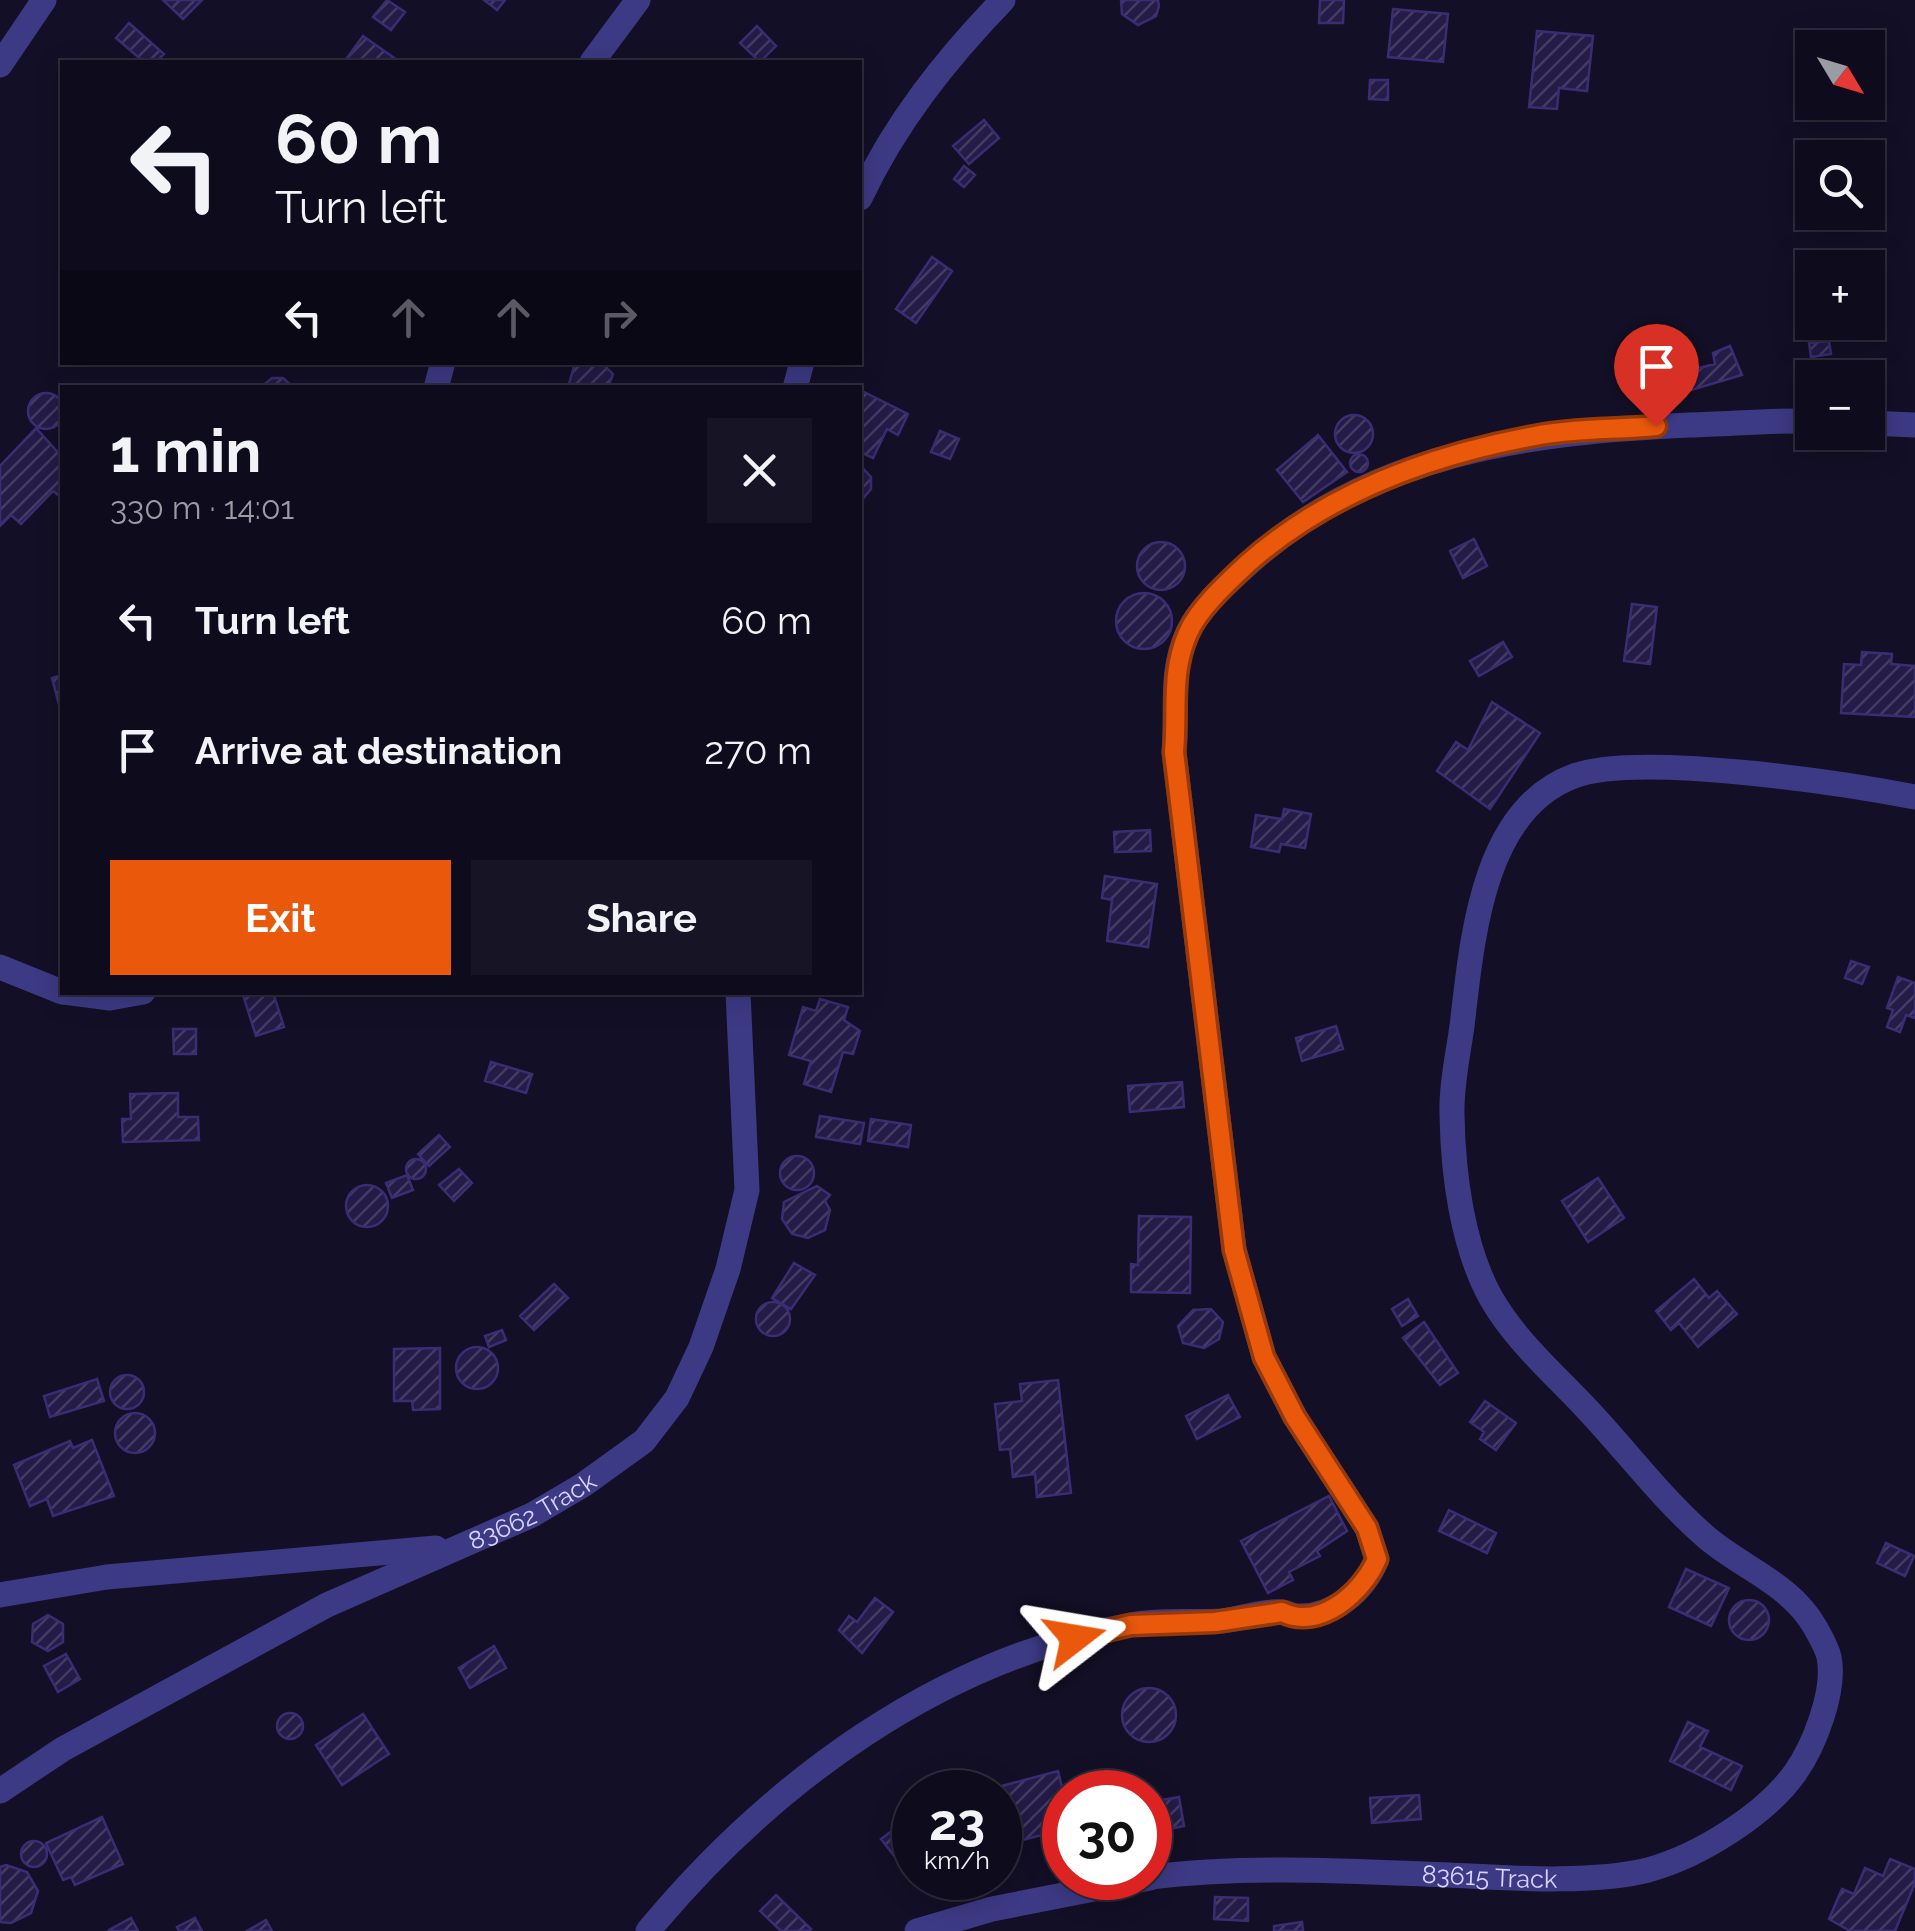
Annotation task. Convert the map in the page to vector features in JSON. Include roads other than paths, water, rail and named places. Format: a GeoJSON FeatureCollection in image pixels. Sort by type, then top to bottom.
{"type":"FeatureCollection","features":[{"type":"Feature","properties":{"kind":"street"},"geometry":{"type":"LineString","coordinates":[[0,65],[44,0]]}},
{"type":"Feature","properties":{"kind":"street"},"geometry":{"type":"LineString","coordinates":[[593,60],[638,0]]}},
{"type":"Feature","properties":{"kind":"street"},"geometry":{"type":"LineString","coordinates":[[862,194],[884,146],[962,42],[1004,0]]}},
{"type":"Feature","properties":{"kind":"street"},"geometry":{"type":"LineString","coordinates":[[648,1931],[697,1875],[802,1778],[896,1714],[1047,1645],[1173,1620],[1215,1622],[1282,1612],[1292,1617],[1311,1615],[1355,1594],[1370,1576],[1377,1559],[1367,1528],[1295,1417],[1264,1357],[1234,1250],[1174,752],[1177,724],[1172,698],[1189,630],[1230,580],[1308,519],[1366,486],[1442,458],[1538,435],[1795,422]]}},
{"type":"Feature","properties":{"kind":"street"},"geometry":{"type":"LineString","coordinates":[[1885,424],[1915,425]]}},
{"type":"Feature","properties":{"kind":"street","name":"83615 Track"},"geometry":{"type":"LineString","coordinates":[[1172,1876],[1284,1868],[1536,1879],[1647,1870],[1733,1826],[1769,1801],[1796,1772],[1812,1739],[1829,1680],[1829,1656],[1800,1602],[1710,1541],[1649,1483],[1589,1411],[1536,1358],[1490,1296],[1462,1214],[1451,1112],[1482,900],[1494,862],[1516,824],[1545,790],[1577,774],[1633,768],[1857,785],[1915,797]]}},
{"type":"Feature","properties":{"kind":"street"},"geometry":{"type":"LineString","coordinates":[[0,967],[60,991]]}},
{"type":"Feature","properties":{"kind":"street"},"geometry":{"type":"LineString","coordinates":[[86,995],[126,995]]}},
{"type":"Feature","properties":{"kind":"street","name":"83662 Track"},"geometry":{"type":"LineString","coordinates":[[0,1791],[63,1750],[327,1605],[451,1546],[516,1522],[583,1486],[644,1441],[677,1398],[701,1347],[728,1269],[747,1190],[738,995]]}},
{"type":"Feature","properties":{"kind":"street"},"geometry":{"type":"LineString","coordinates":[[0,1595],[107,1577],[451,1546]]}},
{"type":"Feature","properties":{"kind":"street","name":"83615 Track"},"geometry":{"type":"LineString","coordinates":[[917,1931],[1042,1899]]}}]}
